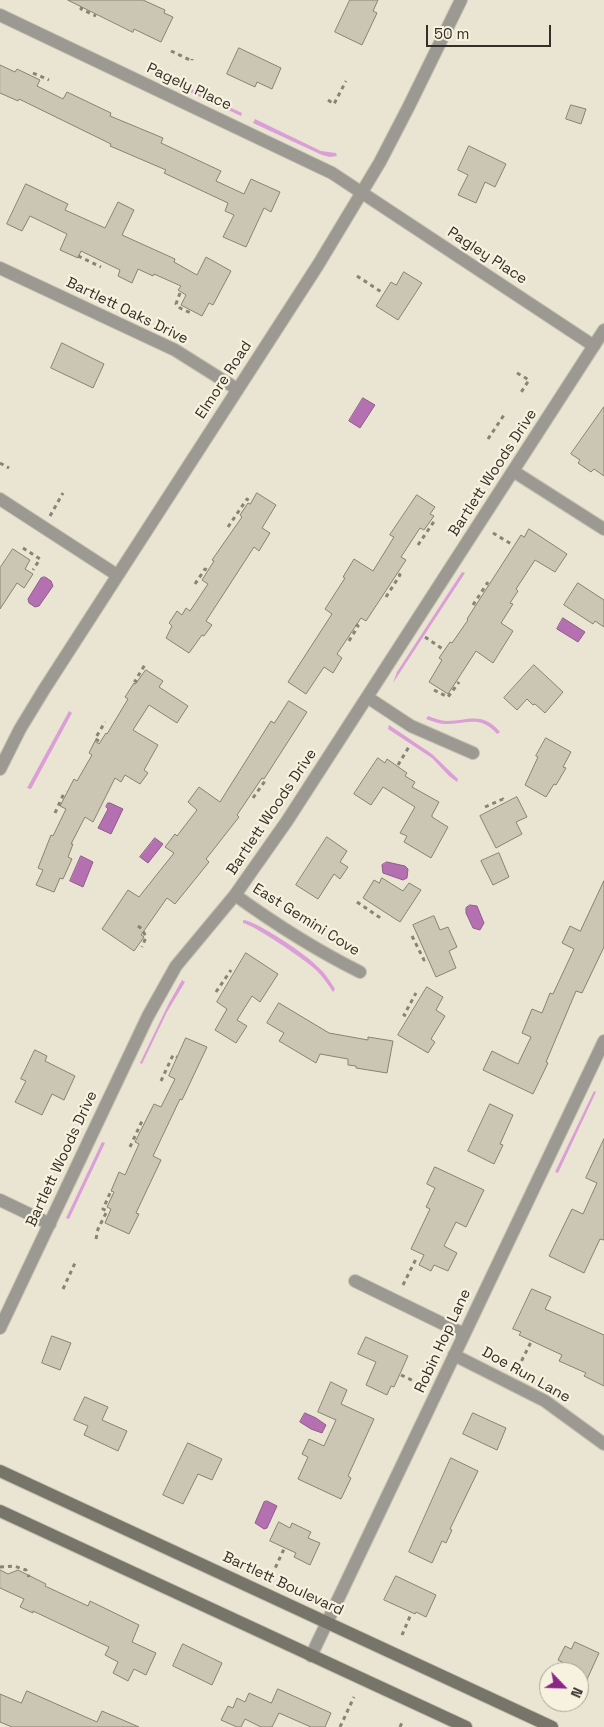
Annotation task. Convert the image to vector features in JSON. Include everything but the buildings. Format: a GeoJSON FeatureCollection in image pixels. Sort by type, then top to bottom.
{"type":"FeatureCollection","features":[{"type":"Feature","properties":{"kind":"main road","name":"Bartlett Boulevard"},"geometry":{"type":"LineString","coordinates":[[0,1471],[552,1727]]}},
{"type":"Feature","properties":{"kind":"main road"},"geometry":{"type":"LineString","coordinates":[[0,1511],[466,1727]]}},
{"type":"Feature","properties":{"kind":"street","name":"Elmore Road"},"geometry":{"type":"LineString","coordinates":[[0,769],[32,708],[318,265],[362,192],[401,122],[461,0]]}},
{"type":"Feature","properties":{"kind":"street","name":"Pagely Place"},"geometry":{"type":"LineString","coordinates":[[0,15],[332,173],[362,192]]}},
{"type":"Feature","properties":{"kind":"street","name":"Pagley Place"},"geometry":{"type":"LineString","coordinates":[[362,192],[594,346]]}},
{"type":"Feature","properties":{"kind":"street","name":"Bartlett Oaks Drive"},"geometry":{"type":"LineString","coordinates":[[0,268],[175,350],[237,389]]}},
{"type":"Feature","properties":{"kind":"street","name":"Bartlett Woods Drive"},"geometry":{"type":"LineString","coordinates":[[0,1328],[158,996],[186,953],[235,895],[287,821],[604,330]]}},
{"type":"Feature","properties":{"kind":"street"},"geometry":{"type":"LineString","coordinates":[[513,471],[604,529]]}},
{"type":"Feature","properties":{"kind":"street"},"geometry":{"type":"LineString","coordinates":[[0,500],[117,575]]}},
{"type":"Feature","properties":{"kind":"street"},"geometry":{"type":"LineString","coordinates":[[367,697],[424,732],[473,753]]}},
{"type":"Feature","properties":{"kind":"street","name":"East Gemini Cove"},"geometry":{"type":"LineString","coordinates":[[235,895],[259,913],[324,954],[360,972]]}},
{"type":"Feature","properties":{"kind":"street","name":"Robin Hop Lane"},"geometry":{"type":"LineString","coordinates":[[311,1656],[604,1041]]}},
{"type":"Feature","properties":{"kind":"street"},"geometry":{"type":"LineString","coordinates":[[0,1200],[50,1224]]}},
{"type":"Feature","properties":{"kind":"street"},"geometry":{"type":"LineString","coordinates":[[355,1281],[464,1334]]}},
{"type":"Feature","properties":{"kind":"street","name":"Doe Run Lane"},"geometry":{"type":"LineString","coordinates":[[454,1355],[545,1401],[604,1444]]}},
{"type":"Feature","properties":{"kind":"path"},"geometry":{"type":"LineString","coordinates":[[82,7],[81,9],[96,16]]}},
{"type":"Feature","properties":{"kind":"path"},"geometry":{"type":"LineString","coordinates":[[171,51],[192,61],[192,59]]}},
{"type":"Feature","properties":{"kind":"path"},"geometry":{"type":"LineString","coordinates":[[33,73],[49,80]]}},
{"type":"Feature","properties":{"kind":"path"},"geometry":{"type":"LineString","coordinates":[[328,100],[334,104],[346,81]]}},
{"type":"Feature","properties":{"kind":"path"},"geometry":{"type":"LineString","coordinates":[[78,256],[101,267]]}},
{"type":"Feature","properties":{"kind":"path"},"geometry":{"type":"LineString","coordinates":[[357,276],[383,293]]}},
{"type":"Feature","properties":{"kind":"path"},"geometry":{"type":"LineString","coordinates":[[180,293],[176,304],[192,314]]}},
{"type":"Feature","properties":{"kind":"path"},"geometry":{"type":"LineString","coordinates":[[517,373],[529,380],[520,394]]}},
{"type":"Feature","properties":{"kind":"path"},"geometry":{"type":"LineString","coordinates":[[488,439],[504,415]]}},
{"type":"Feature","properties":{"kind":"path"},"geometry":{"type":"LineString","coordinates":[[0,463],[9,468]]}},
{"type":"Feature","properties":{"kind":"path"},"geometry":{"type":"LineString","coordinates":[[50,516],[63,493]]}},
{"type":"Feature","properties":{"kind":"path"},"geometry":{"type":"LineString","coordinates":[[228,528],[247,499],[249,501]]}},
{"type":"Feature","properties":{"kind":"path"},"geometry":{"type":"LineString","coordinates":[[418,545],[435,520]]}},
{"type":"Feature","properties":{"kind":"path"},"geometry":{"type":"LineString","coordinates":[[493,533],[513,545]]}},
{"type":"Feature","properties":{"kind":"path"},"geometry":{"type":"LineString","coordinates":[[22,548],[40,559],[33,570]]}},
{"type":"Feature","properties":{"kind":"path"},"geometry":{"type":"LineString","coordinates":[[195,584],[205,569],[207,570]]}},
{"type":"Feature","properties":{"kind":"path"},"geometry":{"type":"LineString","coordinates":[[386,597],[400,575],[398,573]]}},
{"type":"Feature","properties":{"kind":"path"},"geometry":{"type":"LineString","coordinates":[[473,605],[488,582]]}},
{"type":"Feature","properties":{"kind":"path"},"geometry":{"type":"LineString","coordinates":[[349,641],[358,626],[354,623]]}},
{"type":"Feature","properties":{"kind":"path"},"geometry":{"type":"LineString","coordinates":[[426,637],[444,650]]}},
{"type":"Feature","properties":{"kind":"path"},"geometry":{"type":"LineString","coordinates":[[136,682],[146,663]]}},
{"type":"Feature","properties":{"kind":"path"},"geometry":{"type":"LineString","coordinates":[[434,690],[448,697],[459,682]]}},
{"type":"Feature","properties":{"kind":"path"},"geometry":{"type":"LineString","coordinates":[[98,741],[95,739],[105,722]]}},
{"type":"Feature","properties":{"kind":"path"},"geometry":{"type":"LineString","coordinates":[[398,765],[410,745]]}},
{"type":"Feature","properties":{"kind":"path"},"geometry":{"type":"LineString","coordinates":[[253,798],[264,780]]}},
{"type":"Feature","properties":{"kind":"path"},"geometry":{"type":"LineString","coordinates":[[55,813],[65,792]]}},
{"type":"Feature","properties":{"kind":"path"},"geometry":{"type":"LineString","coordinates":[[484,807],[503,799],[504,802]]}},
{"type":"Feature","properties":{"kind":"path"},"geometry":{"type":"LineString","coordinates":[[357,902],[380,915]]}},
{"type":"Feature","properties":{"kind":"path"},"geometry":{"type":"LineString","coordinates":[[138,926],[146,937],[142,947]]}},
{"type":"Feature","properties":{"kind":"path"},"geometry":{"type":"LineString","coordinates":[[412,936],[424,960],[426,959]]}},
{"type":"Feature","properties":{"kind":"path"},"geometry":{"type":"LineString","coordinates":[[216,992],[231,970]]}},
{"type":"Feature","properties":{"kind":"path"},"geometry":{"type":"LineString","coordinates":[[406,1016],[404,1015],[416,993]]}},
{"type":"Feature","properties":{"kind":"path"},"geometry":{"type":"LineString","coordinates":[[162,1081],[173,1055],[177,1057]]}},
{"type":"Feature","properties":{"kind":"path"},"geometry":{"type":"LineString","coordinates":[[130,1147],[143,1122]]}},
{"type":"Feature","properties":{"kind":"path"},"geometry":{"type":"LineString","coordinates":[[96,1239],[98,1229],[107,1211],[103,1209],[110,1193],[112,1194]]}},
{"type":"Feature","properties":{"kind":"path"},"geometry":{"type":"LineString","coordinates":[[403,1286],[416,1260]]}},
{"type":"Feature","properties":{"kind":"path"},"geometry":{"type":"LineString","coordinates":[[62,1289],[75,1263],[78,1264]]}},
{"type":"Feature","properties":{"kind":"path"},"geometry":{"type":"LineString","coordinates":[[518,1368],[531,1342]]}},
{"type":"Feature","properties":{"kind":"path"},"geometry":{"type":"LineString","coordinates":[[401,1375],[422,1385]]}},
{"type":"Feature","properties":{"kind":"path"},"geometry":{"type":"LineString","coordinates":[[272,1574],[284,1549]]}},
{"type":"Feature","properties":{"kind":"path"},"geometry":{"type":"LineString","coordinates":[[0,1567],[19,1567],[26,1570],[28,1577]]}},
{"type":"Feature","properties":{"kind":"path"},"geometry":{"type":"LineString","coordinates":[[402,1635],[411,1614]]}},
{"type":"Feature","properties":{"kind":"path"},"geometry":{"type":"LineString","coordinates":[[340,1727],[354,1697]]}},
{"type":"Feature","properties":{"kind":"path"},"geometry":{"type":"LineString","coordinates":[[400,1727],[403,1720]]}},
{"type":"Feature","properties":{"kind":"shaded area"},"geometry":{"type":"Polygon","coordinates":[[[166,77],[242,113],[241,116],[164,80],[166,77]]]}},
{"type":"Feature","properties":{"kind":"shaded area"},"geometry":{"type":"Polygon","coordinates":[[[255,119],[321,151],[336,153],[337,156],[322,155],[253,123],[255,119]]]}},
{"type":"Feature","properties":{"kind":"shaded area"},"geometry":{"type":"Polygon","coordinates":[[[363,398],[375,405],[360,428],[349,421],[363,398]]]}},
{"type":"Feature","properties":{"kind":"shaded area"},"geometry":{"type":"Polygon","coordinates":[[[462,572],[465,573],[393,683],[397,672],[462,572]]]}},
{"type":"Feature","properties":{"kind":"shaded area"},"geometry":{"type":"Polygon","coordinates":[[[45,577],[51,581],[53,586],[39,606],[35,607],[29,603],[28,599],[41,578],[45,577]]]}},
{"type":"Feature","properties":{"kind":"shaded area"},"geometry":{"type":"Polygon","coordinates":[[[563,618],[585,632],[578,642],[557,629],[563,618]]]}},
{"type":"Feature","properties":{"kind":"shaded area"},"geometry":{"type":"Polygon","coordinates":[[[69,711],[72,713],[31,789],[27,788],[69,711]]]}},
{"type":"Feature","properties":{"kind":"shaded area"},"geometry":{"type":"Polygon","coordinates":[[[428,716],[445,721],[481,719],[493,725],[500,732],[497,734],[491,728],[478,722],[443,724],[426,719],[428,716]]]}},
{"type":"Feature","properties":{"kind":"shaded area"},"geometry":{"type":"Polygon","coordinates":[[[389,725],[432,754],[458,779],[457,782],[432,758],[388,729],[389,725]]]}},
{"type":"Feature","properties":{"kind":"shaded area"},"geometry":{"type":"Polygon","coordinates":[[[108,803],[123,809],[111,834],[98,828],[108,809],[106,807],[108,803]]]}},
{"type":"Feature","properties":{"kind":"shaded area"},"geometry":{"type":"Polygon","coordinates":[[[155,838],[163,844],[148,863],[140,857],[155,838]]]}},
{"type":"Feature","properties":{"kind":"shaded area"},"geometry":{"type":"Polygon","coordinates":[[[81,856],[93,862],[83,887],[70,881],[81,856]]]}},
{"type":"Feature","properties":{"kind":"shaded area"},"geometry":{"type":"Polygon","coordinates":[[[387,862],[405,866],[408,869],[407,878],[403,880],[383,873],[382,865],[387,862]]]}},
{"type":"Feature","properties":{"kind":"shaded area"},"geometry":{"type":"Polygon","coordinates":[[[470,905],[477,906],[484,923],[480,930],[473,928],[466,913],[466,908],[470,905]]]}},
{"type":"Feature","properties":{"kind":"shaded area"},"geometry":{"type":"Polygon","coordinates":[[[243,920],[270,932],[312,962],[329,980],[335,989],[333,992],[311,965],[269,936],[243,923],[243,920]]]}},
{"type":"Feature","properties":{"kind":"shaded area"},"geometry":{"type":"Polygon","coordinates":[[[182,980],[185,982],[167,1012],[142,1064],[140,1063],[182,980]]]}},
{"type":"Feature","properties":{"kind":"shaded area"},"geometry":{"type":"Polygon","coordinates":[[[594,1091],[596,1092],[558,1173],[555,1172],[594,1091]]]}},
{"type":"Feature","properties":{"kind":"shaded area"},"geometry":{"type":"Polygon","coordinates":[[[102,1142],[105,1143],[69,1219],[66,1218],[102,1142]]]}},
{"type":"Feature","properties":{"kind":"shaded area"},"geometry":{"type":"Polygon","coordinates":[[[305,1413],[326,1425],[322,1433],[300,1422],[305,1413]]]}},
{"type":"Feature","properties":{"kind":"shaded area"},"geometry":{"type":"Polygon","coordinates":[[[267,1501],[277,1506],[267,1528],[264,1529],[255,1523],[264,1502],[267,1501]]]}}]}
